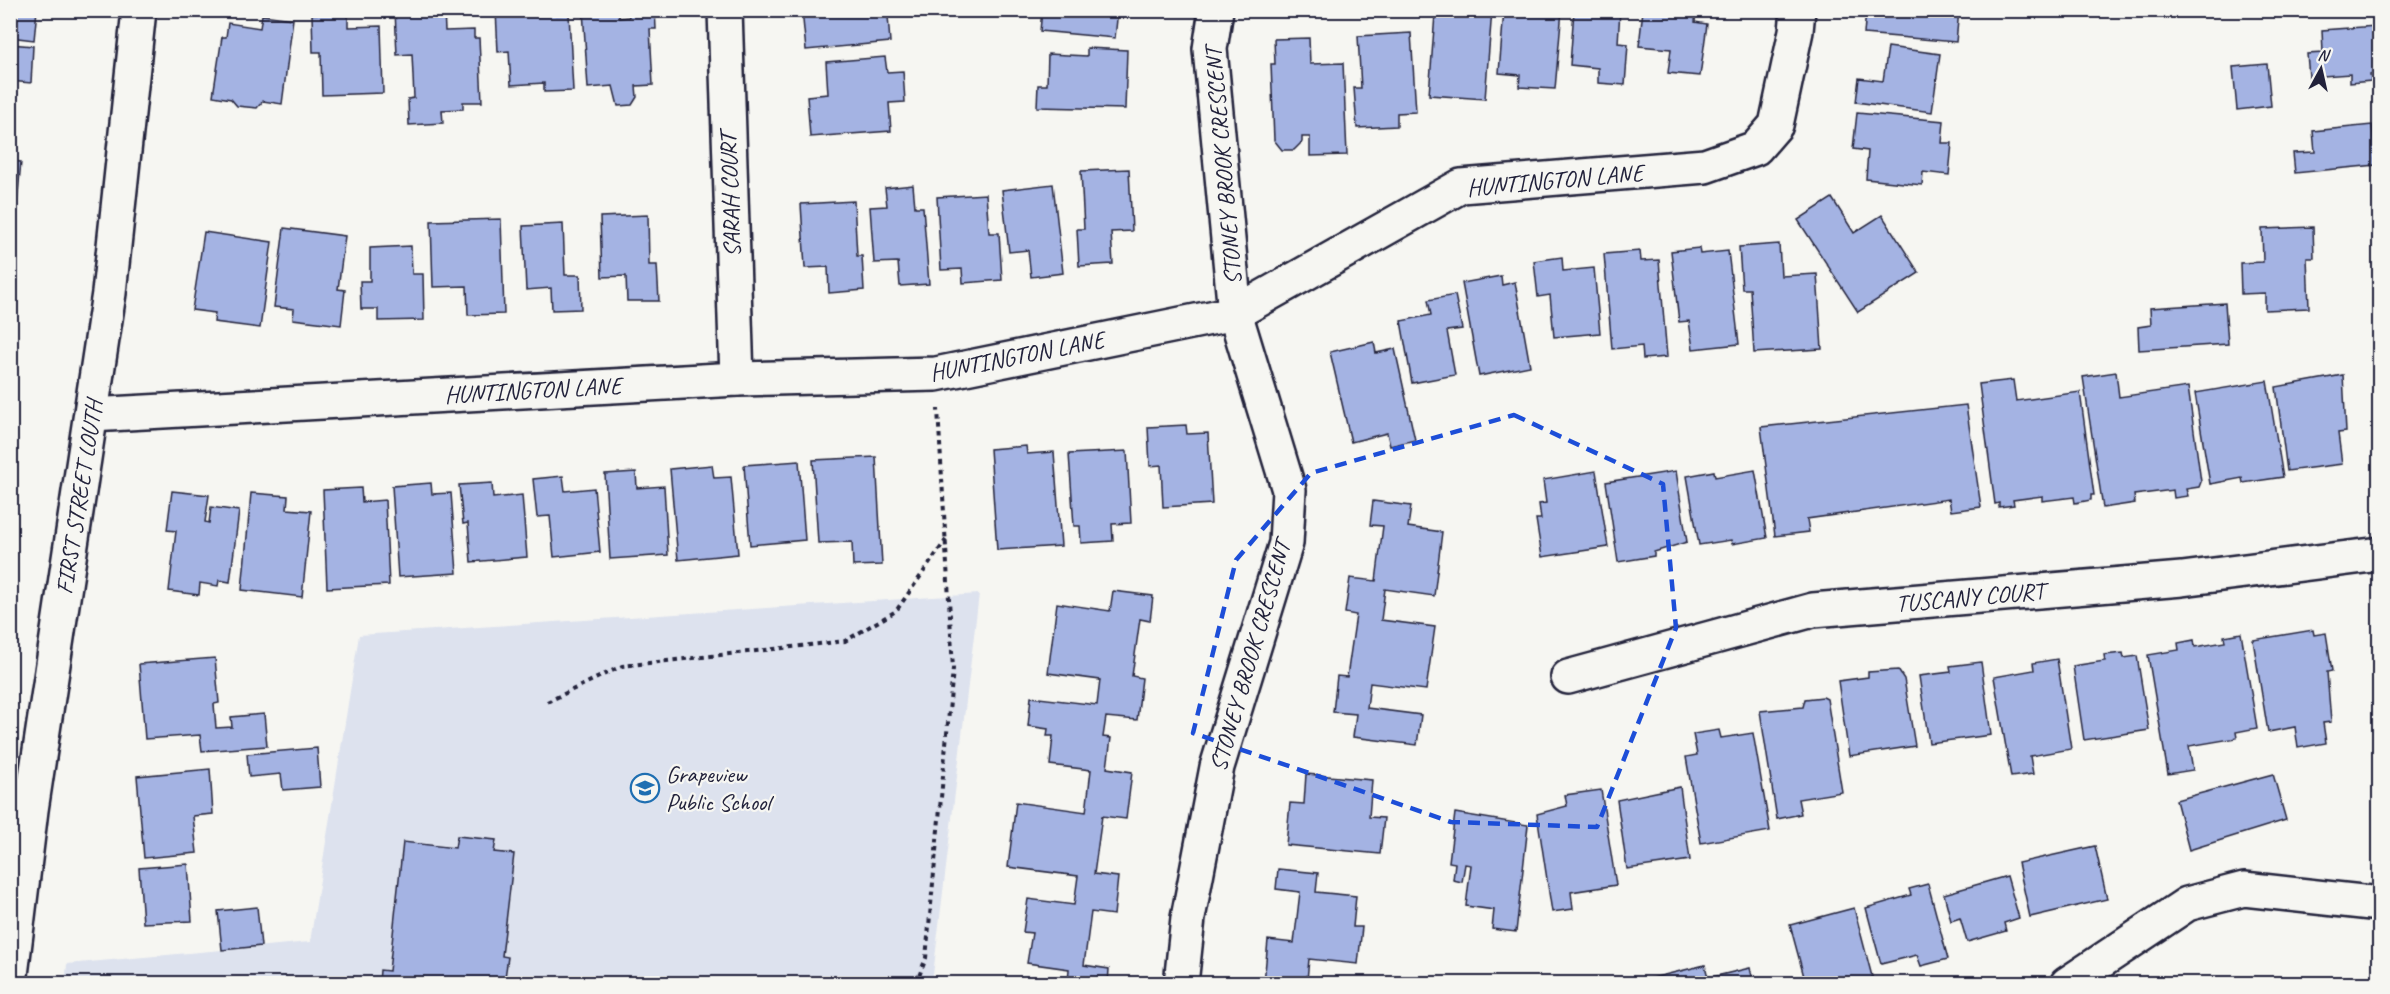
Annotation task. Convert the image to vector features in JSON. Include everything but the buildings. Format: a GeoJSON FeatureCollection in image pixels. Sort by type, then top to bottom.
{"type":"FeatureCollection","features":[{"type":"Feature","properties":{"kind":"street","name":"FIRST STREET LOUTH"},"geometry":{"type":"LineString","coordinates":[[10,983],[21,809],[92,415],[110,293],[139,10]]}},
{"type":"Feature","properties":{"kind":"street","name":"SARAH COURT"},"geometry":{"type":"LineString","coordinates":[[725,10],[737,379]]}},
{"type":"Feature","properties":{"kind":"street","name":"STONEY BROOK CRESCENT"},"geometry":{"type":"LineString","coordinates":[[1181,984],[1188,918],[1217,767],[1286,543],[1289,490],[1235,313],[1210,49],[1216,10]]}},
{"type":"Feature","properties":{"kind":"street","name":"HUNTINGTON LANE"},"geometry":{"type":"LineString","coordinates":[[92,415],[737,379],[936,375],[1235,313],[1461,186],[1705,166],[1756,148],[1776,124],[1797,31],[1798,10]]}},
{"type":"Feature","properties":{"kind":"street","name":"TUSCANY COURT"},"geometry":{"type":"LineString","coordinates":[[1568,677],[1813,610],[2182,579],[2379,554]]}},
{"type":"Feature","properties":{"kind":"street"},"geometry":{"type":"LineString","coordinates":[[2067,984],[2137,934],[2187,904],[2244,889],[2379,904]]}},
{"type":"Feature","properties":{"kind":"path"},"geometry":{"type":"LineString","coordinates":[[916,984],[926,958],[953,669],[936,375]]}},
{"type":"Feature","properties":{"kind":"path"},"geometry":{"type":"LineString","coordinates":[[547,702],[622,666],[845,641],[896,611],[946,540]]}},
{"type":"Feature","properties":{"kind":"highlighted area"},"geometry":{"type":"Polygon","coordinates":[[[1514,415],[1663,484],[1676,628],[1597,827],[1451,822],[1193,733],[1236,560],[1311,473],[1514,415]]]}},
{"type":"Feature","properties":{"kind":"shaded area","name":"Grapeview Public School"},"geometry":{"type":"Polygon","coordinates":[[[979,594],[932,983],[65,984],[67,964],[310,942],[359,635],[979,594]]]}},
{"type":"Feature","properties":{"kind":"place","name":"Grapeview Public School"},"geometry":{"type":"Point","coordinates":[645,788]}}]}
